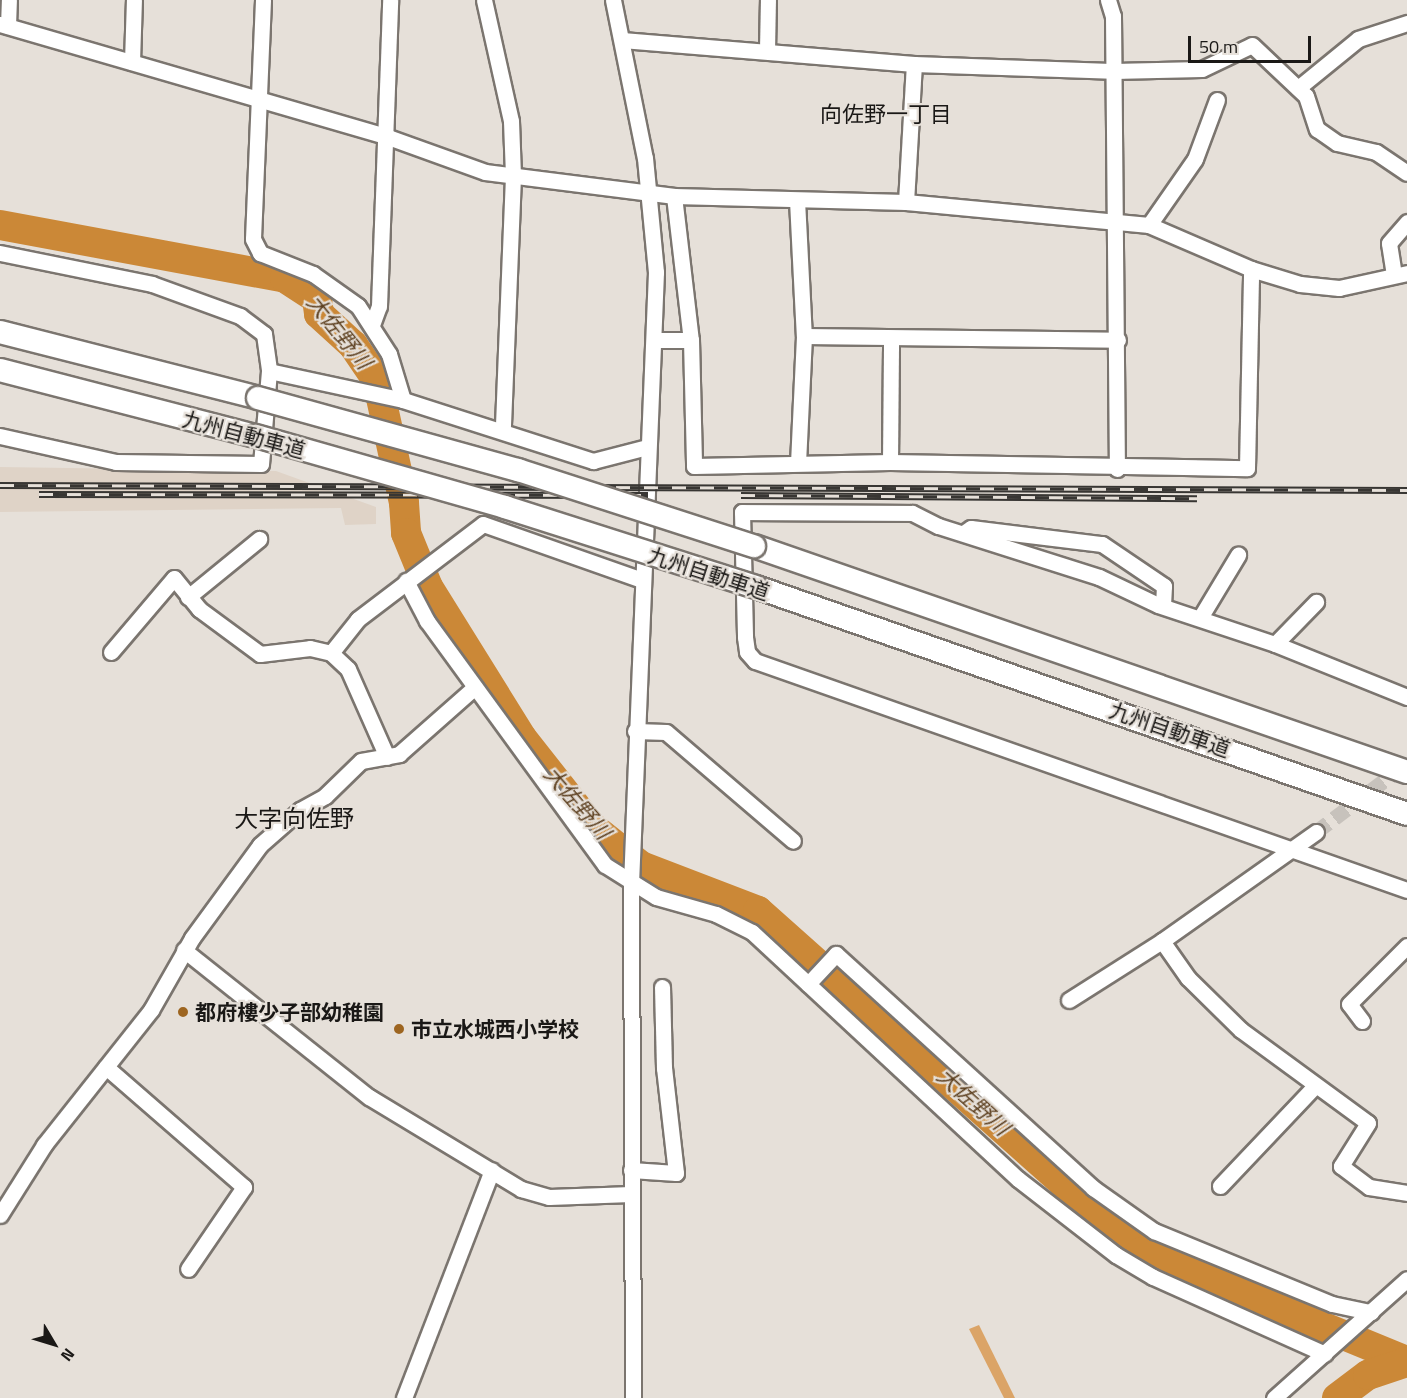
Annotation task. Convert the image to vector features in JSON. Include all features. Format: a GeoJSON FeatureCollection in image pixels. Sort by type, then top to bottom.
{"type":"FeatureCollection","features":[{"type":"Feature","properties":{"kind":"highway","name":"九州自動車道"},"geometry":{"type":"LineString","coordinates":[[0,332],[258,398],[518,470],[754,546],[1407,772]]}},
{"type":"Feature","properties":{"kind":"highway","name":"九州自動車道"},"geometry":{"type":"LineString","coordinates":[[0,370],[256,436],[504,507],[756,587],[1407,814]]}},
{"type":"Feature","properties":{"kind":"street"},"geometry":{"type":"LineString","coordinates":[[9,0],[4,25],[388,137],[485,172],[674,196],[906,202],[1149,225],[1251,269],[1300,284],[1339,288],[1400,274],[1389,243],[1407,222]]}},
{"type":"Feature","properties":{"kind":"street"},"geometry":{"type":"LineString","coordinates":[[132,62],[134,0]]}},
{"type":"Feature","properties":{"kind":"street"},"geometry":{"type":"LineString","coordinates":[[263,0],[253,239],[260,253],[335,288],[372,325],[389,354],[403,400]]}},
{"type":"Feature","properties":{"kind":"street"},"geometry":{"type":"LineString","coordinates":[[372,325],[379,306],[388,137],[390,0]]}},
{"type":"Feature","properties":{"kind":"street"},"geometry":{"type":"LineString","coordinates":[[484,0],[511,121],[513,176],[503,430]]}},
{"type":"Feature","properties":{"kind":"street"},"geometry":{"type":"LineString","coordinates":[[613,0],[650,192],[655,340],[647,447],[631,885],[633,1398]]}},
{"type":"Feature","properties":{"kind":"street"},"geometry":{"type":"LineString","coordinates":[[767,50],[768,0]]}},
{"type":"Feature","properties":{"kind":"street"},"geometry":{"type":"LineString","coordinates":[[1108,0],[1113,16],[1111,71],[1118,340],[1117,469]]}},
{"type":"Feature","properties":{"kind":"street"},"geometry":{"type":"LineString","coordinates":[[1298,88],[1358,39],[1407,23]]}},
{"type":"Feature","properties":{"kind":"street"},"geometry":{"type":"LineString","coordinates":[[622,40],[767,50],[914,64],[1111,71],[1202,69],[1252,45],[1298,88],[1310,104],[1317,129],[1337,143],[1376,152],[1407,173]]}},
{"type":"Feature","properties":{"kind":"street"},"geometry":{"type":"LineString","coordinates":[[906,202],[914,64]]}},
{"type":"Feature","properties":{"kind":"street"},"geometry":{"type":"LineString","coordinates":[[1149,225],[1195,159],[1217,100]]}},
{"type":"Feature","properties":{"kind":"street"},"geometry":{"type":"LineString","coordinates":[[674,196],[691,340],[694,466],[890,462],[1117,469],[1247,468],[1251,269]]}},
{"type":"Feature","properties":{"kind":"street"},"geometry":{"type":"LineString","coordinates":[[797,200],[804,336],[798,463]]}},
{"type":"Feature","properties":{"kind":"street"},"geometry":{"type":"LineString","coordinates":[[0,253],[152,284],[240,316],[264,334],[269,371],[261,464],[115,463],[0,436]]}},
{"type":"Feature","properties":{"kind":"street"},"geometry":{"type":"LineString","coordinates":[[804,336],[891,339],[1118,340]]}},
{"type":"Feature","properties":{"kind":"street"},"geometry":{"type":"LineString","coordinates":[[890,462],[891,339]]}},
{"type":"Feature","properties":{"kind":"street"},"geometry":{"type":"LineString","coordinates":[[655,340],[691,340]]}},
{"type":"Feature","properties":{"kind":"street"},"geometry":{"type":"LineString","coordinates":[[269,371],[403,400],[503,430],[593,461],[647,447]]}},
{"type":"Feature","properties":{"kind":"street"},"geometry":{"type":"LineString","coordinates":[[1407,697],[1275,644],[1163,606],[1099,577],[962,534],[912,513],[742,512],[747,652],[755,660],[1407,890]]}},
{"type":"Feature","properties":{"kind":"street"},"geometry":{"type":"LineString","coordinates":[[331,653],[358,619],[435,563],[483,524],[642,580]]}},
{"type":"Feature","properties":{"kind":"street"},"geometry":{"type":"LineString","coordinates":[[962,534],[971,528],[1102,544],[1164,586],[1163,606]]}},
{"type":"Feature","properties":{"kind":"street"},"geometry":{"type":"LineString","coordinates":[[188,597],[260,539]]}},
{"type":"Feature","properties":{"kind":"street"},"geometry":{"type":"LineString","coordinates":[[1200,618],[1238,555]]}},
{"type":"Feature","properties":{"kind":"street"},"geometry":{"type":"LineString","coordinates":[[111,652],[174,578],[188,597],[226,632],[260,654],[310,648],[331,653],[348,669],[361,692],[387,757]]}},
{"type":"Feature","properties":{"kind":"street"},"geometry":{"type":"LineString","coordinates":[[406,582],[427,621],[586,844],[631,885],[739,924],[1071,1224],[1153,1277],[1328,1352]]}},
{"type":"Feature","properties":{"kind":"street"},"geometry":{"type":"LineString","coordinates":[[1275,644],[1316,602]]}},
{"type":"Feature","properties":{"kind":"street"},"geometry":{"type":"LineString","coordinates":[[0,1215],[44,1145],[151,1010],[184,950],[235,877],[279,825],[326,796],[361,761],[399,754],[475,687]]}},
{"type":"Feature","properties":{"kind":"street"},"geometry":{"type":"LineString","coordinates":[[635,731],[666,732],[793,841]]}},
{"type":"Feature","properties":{"kind":"street"},"geometry":{"type":"LineString","coordinates":[[1069,1000],[1162,941],[1316,832]]}},
{"type":"Feature","properties":{"kind":"street"},"geometry":{"type":"LineString","coordinates":[[1162,941],[1188,978],[1241,1030],[1368,1123],[1341,1166],[1369,1187],[1407,1192]]}},
{"type":"Feature","properties":{"kind":"street"},"geometry":{"type":"LineString","coordinates":[[1362,1021],[1349,1004],[1407,946]]}},
{"type":"Feature","properties":{"kind":"street"},"geometry":{"type":"LineString","coordinates":[[184,950],[369,1097],[534,1195],[631,1194]]}},
{"type":"Feature","properties":{"kind":"street"},"geometry":{"type":"LineString","coordinates":[[808,984],[836,954],[1093,1188],[1154,1231],[1332,1304],[1368,1315]]}},
{"type":"Feature","properties":{"kind":"street"},"geometry":{"type":"LineString","coordinates":[[631,1170],[676,1173],[664,1068],[662,987]]}},
{"type":"Feature","properties":{"kind":"street"},"geometry":{"type":"LineString","coordinates":[[106,1067],[244,1187],[188,1269]]}},
{"type":"Feature","properties":{"kind":"street"},"geometry":{"type":"LineString","coordinates":[[1221,1186],[1315,1086]]}},
{"type":"Feature","properties":{"kind":"street"},"geometry":{"type":"LineString","coordinates":[[404,1398],[492,1170]]}},
{"type":"Feature","properties":{"kind":"street"},"geometry":{"type":"LineString","coordinates":[[1274,1398],[1407,1279]]}},
{"type":"Feature","properties":{"kind":"shaded area"},"geometry":{"type":"Polygon","coordinates":[[[0,467],[276,471],[376,507],[376,524],[345,525],[341,508],[0,512],[0,467]]]}},
{"type":"Feature","properties":{"kind":"shaded area"},"geometry":{"type":"Polygon","coordinates":[[[979,1325],[1015,1398],[1004,1398],[969,1329],[979,1325]]]}},
{"type":"Feature","properties":{"kind":"waterway","name":"大佐野川"},"geometry":{"type":"LineString","coordinates":[[0,225],[285,278],[317,299],[319,314],[353,345],[377,380],[404,503],[406,533],[428,587],[522,738],[592,827],[641,866],[758,911],[1141,1252],[1407,1361]]}},
{"type":"Feature","properties":{"kind":"waterway"},"geometry":{"type":"LineString","coordinates":[[1337,1398],[1368,1375],[1407,1362]]}},
{"type":"Feature","properties":{"kind":"tunnel"},"geometry":{"type":"LineString","coordinates":[[1316,832],[1405,765]]}},
{"type":"Feature","properties":{"kind":"railway"},"geometry":{"type":"LineString","coordinates":[[0,485],[1407,490]]}},
{"type":"Feature","properties":{"kind":"railway"},"geometry":{"type":"LineString","coordinates":[[39,494],[648,495]]}},
{"type":"Feature","properties":{"kind":"railway"},"geometry":{"type":"LineString","coordinates":[[741,495],[1197,498]]}},
{"type":"Feature","properties":{"kind":"place","name":"都府樓少子部幼稚園"},"geometry":{"type":"Point","coordinates":[183,1012]}},
{"type":"Feature","properties":{"kind":"place","name":"市立水城西小学校"},"geometry":{"type":"Point","coordinates":[399,1029]}},
{"type":"Feature","properties":{"kind":"district","name":"向佐野一丁目"},"geometry":{"type":"Point","coordinates":[886,115]}},
{"type":"Feature","properties":{"kind":"district","name":"大字向佐野"},"geometry":{"type":"Point","coordinates":[294,819]}}]}
